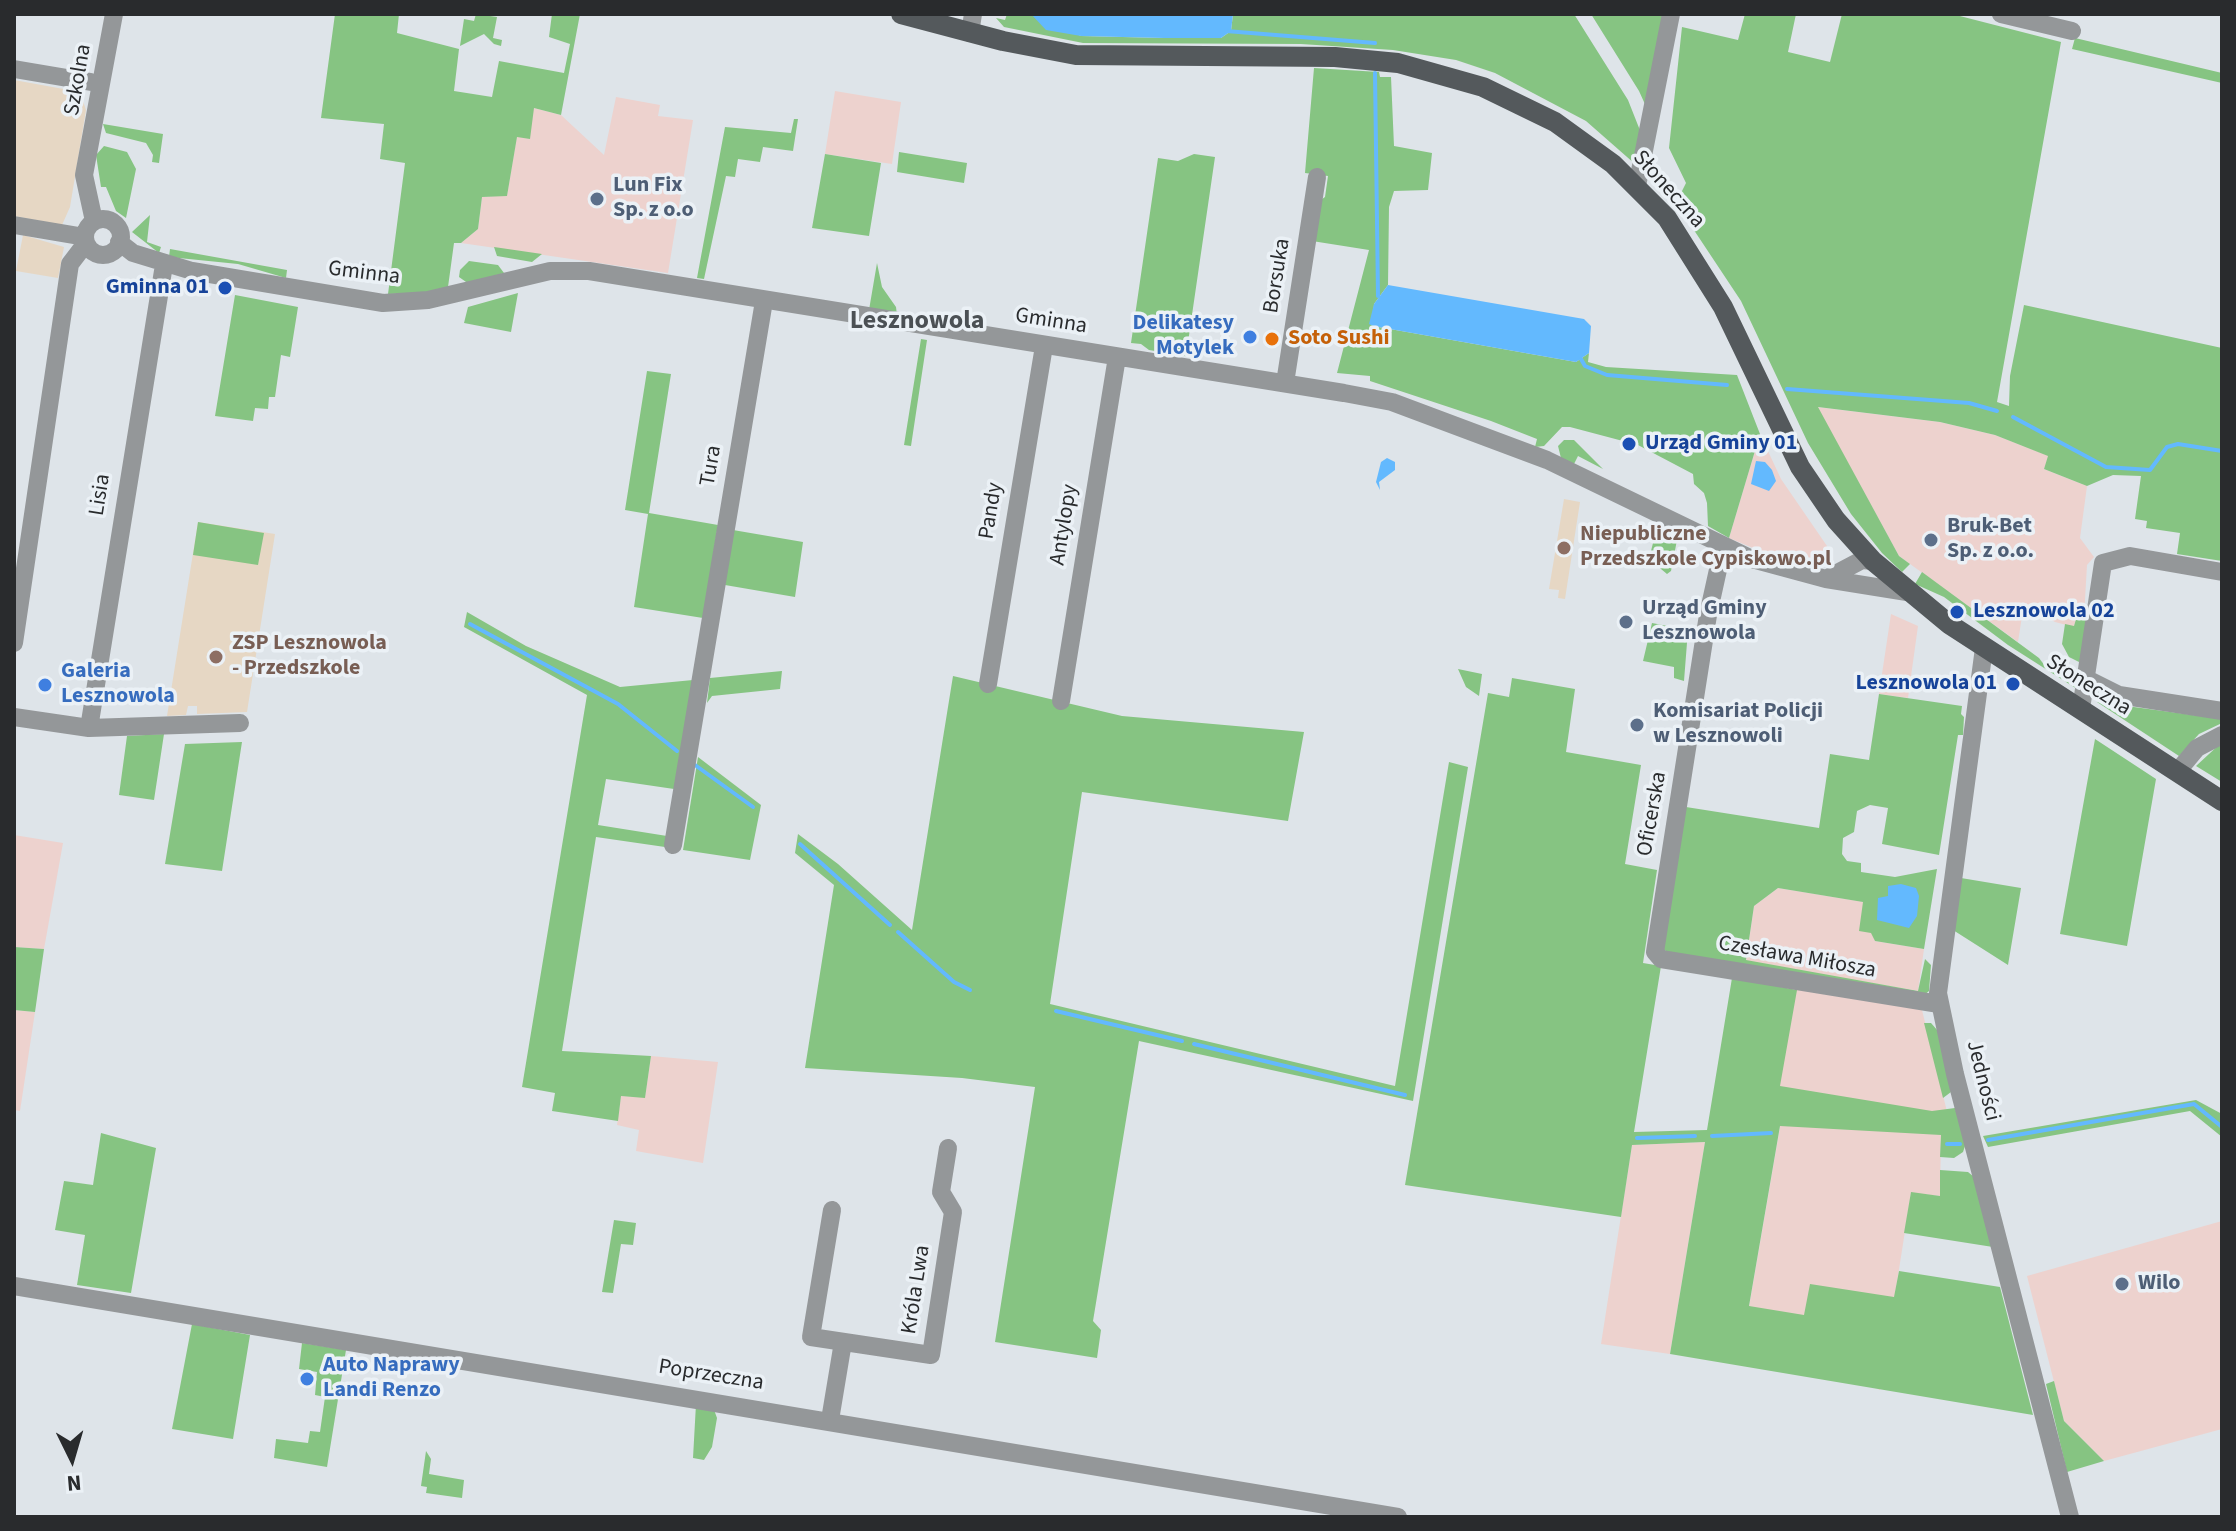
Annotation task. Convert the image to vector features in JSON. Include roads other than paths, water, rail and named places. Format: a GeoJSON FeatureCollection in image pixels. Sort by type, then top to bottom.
{"type":"FeatureCollection","features":[{"type":"Feature","properties":{"kind":"main road","name":"Słoneczna"},"geometry":{"type":"LineString","coordinates":[[901,14],[972,23],[1076,55],[1335,57],[1427,70],[1483,87],[1555,122],[1637,186],[1667,218],[1698,263],[1794,457],[1846,532],[1873,561],[1907,592],[1984,648],[2222,801]]}},
{"type":"Feature","properties":{"kind":"street","name":"Szkolna"},"geometry":{"type":"LineString","coordinates":[[92,234],[84,175],[114,14]]}},
{"type":"Feature","properties":{"kind":"street"},"geometry":{"type":"LineString","coordinates":[[1637,186],[1671,14]]}},
{"type":"Feature","properties":{"kind":"street"},"geometry":{"type":"LineString","coordinates":[[2001,14],[2072,31]]}},
{"type":"Feature","properties":{"kind":"street"},"geometry":{"type":"LineString","coordinates":[[14,69],[91,82]]}},
{"type":"Feature","properties":{"kind":"street","name":"Borsuka"},"geometry":{"type":"LineString","coordinates":[[1285,383],[1317,177]]}},
{"type":"Feature","properties":{"kind":"street"},"geometry":{"type":"LineString","coordinates":[[14,225],[92,234],[117,227],[116,247],[104,254],[92,234]]}},
{"type":"Feature","properties":{"kind":"street"},"geometry":{"type":"LineString","coordinates":[[14,643],[18,572],[70,279],[92,234]]}},
{"type":"Feature","properties":{"kind":"street","name":"Gminna"},"geometry":{"type":"LineString","coordinates":[[116,247],[138,265],[163,271],[192,271]]}},
{"type":"Feature","properties":{"kind":"street","name":"Gminna"},"geometry":{"type":"LineString","coordinates":[[116,247],[192,271],[383,303],[428,300],[565,270],[1392,402],[1564,467],[1752,559],[1907,592]]}},
{"type":"Feature","properties":{"kind":"street","name":"Lisia"},"geometry":{"type":"LineString","coordinates":[[89,728],[163,271]]}},
{"type":"Feature","properties":{"kind":"street","name":"Tura"},"geometry":{"type":"LineString","coordinates":[[673,845],[764,301]]}},
{"type":"Feature","properties":{"kind":"street","name":"Pandy"},"geometry":{"type":"LineString","coordinates":[[988,684],[1044,346]]}},
{"type":"Feature","properties":{"kind":"street","name":"Antylopy"},"geometry":{"type":"LineString","coordinates":[[1061,701],[1117,357]]}},
{"type":"Feature","properties":{"kind":"street"},"geometry":{"type":"LineString","coordinates":[[1846,532],[1836,578],[1869,568],[1873,561]]}},
{"type":"Feature","properties":{"kind":"street","name":"Oficerska"},"geometry":{"type":"LineString","coordinates":[[1654,947],[1723,547]]}},
{"type":"Feature","properties":{"kind":"street"},"geometry":{"type":"LineString","coordinates":[[2081,709],[2099,571],[2103,563],[2130,556],[2222,572]]}},
{"type":"Feature","properties":{"kind":"street","name":"Jedności"},"geometry":{"type":"LineString","coordinates":[[1984,648],[1940,962],[1939,1004],[2070,1517]]}},
{"type":"Feature","properties":{"kind":"street"},"geometry":{"type":"LineString","coordinates":[[2087,679],[2119,695],[2222,711]]}},
{"type":"Feature","properties":{"kind":"street"},"geometry":{"type":"LineString","coordinates":[[14,717],[89,728],[240,723]]}},
{"type":"Feature","properties":{"kind":"street"},"geometry":{"type":"LineString","coordinates":[[2177,772],[2197,748],[2222,735]]}},
{"type":"Feature","properties":{"kind":"street","name":"Czesława Miłosza"},"geometry":{"type":"LineString","coordinates":[[1654,947],[1661,959],[1939,1004]]}},
{"type":"Feature","properties":{"kind":"street","name":"Króla Lwa"},"geometry":{"type":"LineString","coordinates":[[832,1210],[811,1337],[931,1355],[953,1212],[941,1192],[948,1148]]}},
{"type":"Feature","properties":{"kind":"street","name":"Poprzeczna"},"geometry":{"type":"LineString","coordinates":[[14,1286],[830,1420],[1314,1510],[1398,1517]]}},
{"type":"Feature","properties":{"kind":"street"},"geometry":{"type":"LineString","coordinates":[[830,1420],[843,1342]]}},
{"type":"Feature","properties":{"kind":"water"},"geometry":{"type":"Polygon","coordinates":[[[1031,14],[1233,14],[1231,31],[1221,38],[1164,38],[1081,36],[1046,30],[1031,14]]]}},
{"type":"Feature","properties":{"kind":"water"},"geometry":{"type":"Polygon","coordinates":[[[1388,285],[1584,319],[1591,326],[1589,353],[1576,362],[1373,326],[1369,324],[1374,304],[1388,285]]]}},
{"type":"Feature","properties":{"kind":"water"},"geometry":{"type":"Polygon","coordinates":[[[1387,458],[1395,462],[1395,470],[1379,482],[1380,490],[1376,482],[1381,462],[1387,458]]]}},
{"type":"Feature","properties":{"kind":"water"},"geometry":{"type":"Polygon","coordinates":[[[1756,461],[1765,462],[1772,470],[1776,481],[1769,491],[1751,484],[1756,461]]]}},
{"type":"Feature","properties":{"kind":"water"},"geometry":{"type":"Polygon","coordinates":[[[1901,884],[1916,888],[1919,896],[1917,916],[1909,928],[1877,920],[1878,898],[1888,896],[1888,886],[1901,884]]]}},
{"type":"Feature","properties":{"kind":"waterway"},"geometry":{"type":"LineString","coordinates":[[1226,31],[1375,43]]}},
{"type":"Feature","properties":{"kind":"waterway"},"geometry":{"type":"LineString","coordinates":[[1375,73],[1378,296]]}},
{"type":"Feature","properties":{"kind":"waterway"},"geometry":{"type":"LineString","coordinates":[[1581,359],[1585,366],[1607,375],[1727,385]]}},
{"type":"Feature","properties":{"kind":"waterway"},"geometry":{"type":"LineString","coordinates":[[1787,389],[1969,403],[1997,411]]}},
{"type":"Feature","properties":{"kind":"waterway"},"geometry":{"type":"LineString","coordinates":[[2013,417],[2106,467],[2150,470],[2167,447],[2178,444],[2222,451]]}},
{"type":"Feature","properties":{"kind":"waterway"},"geometry":{"type":"LineString","coordinates":[[470,624],[618,704],[677,751]]}},
{"type":"Feature","properties":{"kind":"waterway"},"geometry":{"type":"LineString","coordinates":[[695,765],[753,807]]}},
{"type":"Feature","properties":{"kind":"waterway"},"geometry":{"type":"LineString","coordinates":[[800,844],[890,925]]}},
{"type":"Feature","properties":{"kind":"waterway"},"geometry":{"type":"LineString","coordinates":[[898,932],[954,982],[970,990]]}},
{"type":"Feature","properties":{"kind":"waterway"},"geometry":{"type":"LineString","coordinates":[[1056,1011],[1182,1041]]}},
{"type":"Feature","properties":{"kind":"waterway"},"geometry":{"type":"LineString","coordinates":[[1194,1044],[1405,1095]]}},
{"type":"Feature","properties":{"kind":"waterway"},"geometry":{"type":"LineString","coordinates":[[1988,1140],[2194,1104],[2222,1127]]}},
{"type":"Feature","properties":{"kind":"waterway"},"geometry":{"type":"LineString","coordinates":[[1712,1136],[1771,1133]]}},
{"type":"Feature","properties":{"kind":"waterway"},"geometry":{"type":"LineString","coordinates":[[1637,1138],[1695,1136]]}},
{"type":"Feature","properties":{"kind":"waterway"},"geometry":{"type":"LineString","coordinates":[[1947,1144],[1960,1144]]}},
{"type":"Feature","properties":{"kind":"place","name":"Lun Fix Sp. z o.o"},"geometry":{"type":"Point","coordinates":[597,199]}},
{"type":"Feature","properties":{"kind":"place","name":"Gminna 01"},"geometry":{"type":"Point","coordinates":[225,288]}},
{"type":"Feature","properties":{"kind":"place","name":"Delikatesy Motylek"},"geometry":{"type":"Point","coordinates":[1250,337]}},
{"type":"Feature","properties":{"kind":"place","name":"Soto Sushi"},"geometry":{"type":"Point","coordinates":[1272,339]}},
{"type":"Feature","properties":{"kind":"place","name":"Urząd Gminy 01"},"geometry":{"type":"Point","coordinates":[1629,444]}},
{"type":"Feature","properties":{"kind":"place","name":"Bruk-Bet Sp. z o.o."},"geometry":{"type":"Point","coordinates":[1931,540]}},
{"type":"Feature","properties":{"kind":"place","name":"Niepubliczne Przedszkole Cypiskowo.pl"},"geometry":{"type":"Point","coordinates":[1564,548]}},
{"type":"Feature","properties":{"kind":"place","name":"Lesznowola 02"},"geometry":{"type":"Point","coordinates":[1957,612]}},
{"type":"Feature","properties":{"kind":"place","name":"Urząd Gminy Lesznowola"},"geometry":{"type":"Point","coordinates":[1626,622]}},
{"type":"Feature","properties":{"kind":"place","name":"ZSP Lesznowola - Przedszkole"},"geometry":{"type":"Point","coordinates":[216,657]}},
{"type":"Feature","properties":{"kind":"place","name":"Lesznowola 01"},"geometry":{"type":"Point","coordinates":[2013,684]}},
{"type":"Feature","properties":{"kind":"place","name":"Galeria Lesznowola"},"geometry":{"type":"Point","coordinates":[45,685]}},
{"type":"Feature","properties":{"kind":"place","name":"Komisariat Policji w Lesznowoli"},"geometry":{"type":"Point","coordinates":[1637,725]}},
{"type":"Feature","properties":{"kind":"place","name":"Wilo"},"geometry":{"type":"Point","coordinates":[2122,1284]}},
{"type":"Feature","properties":{"kind":"place","name":"Auto Naprawy Landi Renzo"},"geometry":{"type":"Point","coordinates":[307,1379]}},
{"type":"Feature","properties":{"kind":"district","name":"Lesznowola"},"geometry":{"type":"Point","coordinates":[917,322]}}]}
